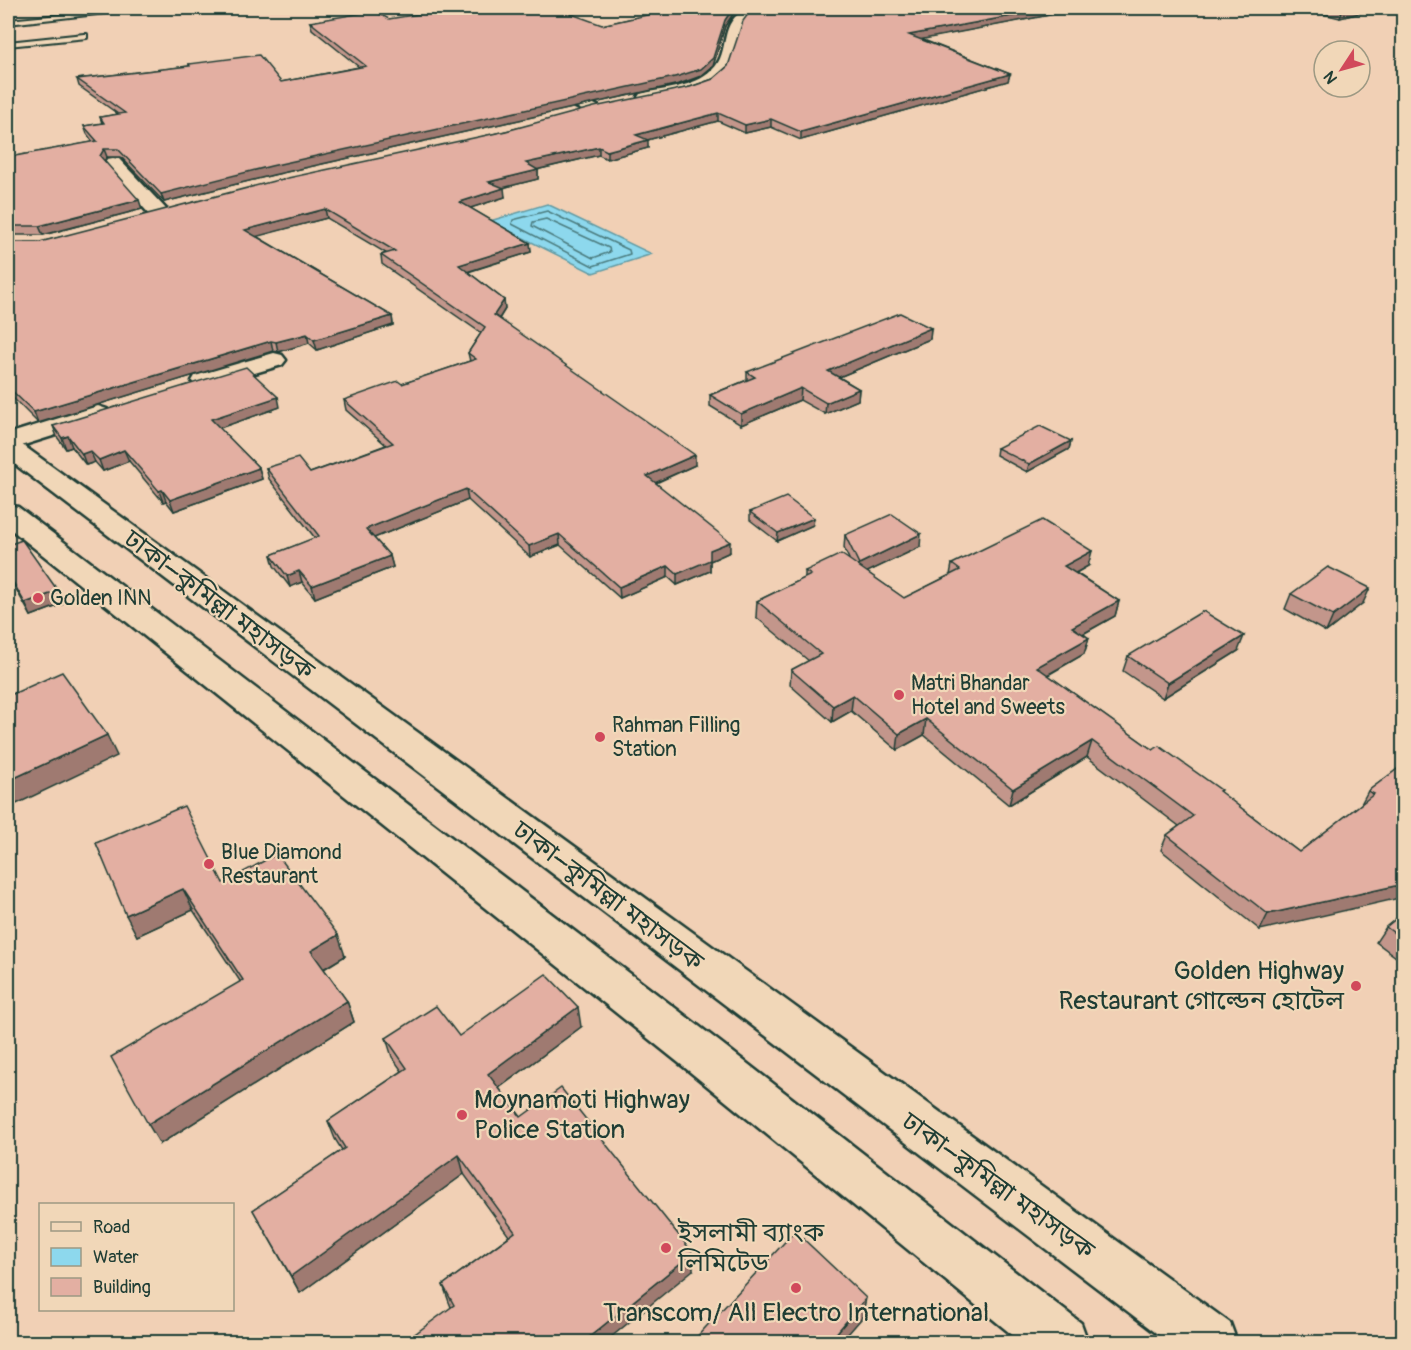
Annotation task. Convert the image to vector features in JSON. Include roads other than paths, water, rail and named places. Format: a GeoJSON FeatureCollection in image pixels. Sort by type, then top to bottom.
{"type":"FeatureCollection","features":[{"type":"Feature","properties":{"kind":"main road"},"geometry":{"type":"LineString","coordinates":[[628,100],[684,90],[707,81],[722,69],[734,27],[744,12],[761,8]]}},
{"type":"Feature","properties":{"kind":"main road"},"geometry":{"type":"LineString","coordinates":[[558,93],[592,109]]}},
{"type":"Feature","properties":{"kind":"main road"},"geometry":{"type":"LineString","coordinates":[[571,115],[610,105]]}},
{"type":"Feature","properties":{"kind":"main road"},"geometry":{"type":"LineString","coordinates":[[113,163],[159,213]]}},
{"type":"Feature","properties":{"kind":"main road"},"geometry":{"type":"LineString","coordinates":[[139,219],[181,208]]}},
{"type":"Feature","properties":{"kind":"main road"},"geometry":{"type":"LineString","coordinates":[[185,387],[274,360]]}},
{"type":"Feature","properties":{"kind":"main road"},"geometry":{"type":"LineString","coordinates":[[8,442],[118,408]]}},
{"type":"Feature","properties":{"kind":"main road","name":"ঢাকা–কুমিল্লা মহাসড়ক"},"geometry":{"type":"LineString","coordinates":[[8,447],[1210,1342]]}},
{"type":"Feature","properties":{"kind":"main road"},"geometry":{"type":"LineString","coordinates":[[8,513],[705,1057],[1062,1342]]}},
{"type":"Feature","properties":{"kind":"lane"},"geometry":{"type":"LineString","coordinates":[[8,22],[147,8]]}},
{"type":"Feature","properties":{"kind":"lane"},"geometry":{"type":"LineString","coordinates":[[8,44],[84,36]]}},
{"type":"Feature","properties":{"kind":"water"},"geometry":{"type":"Polygon","coordinates":[[[547,204],[652,254],[593,273],[490,221],[547,204]]]}},
{"type":"Feature","properties":{"kind":"place","name":"Golden INN"},"geometry":{"type":"Point","coordinates":[38,598]}},
{"type":"Feature","properties":{"kind":"place","name":"Matri Bhandar Hotel and Sweets"},"geometry":{"type":"Point","coordinates":[899,695]}},
{"type":"Feature","properties":{"kind":"place","name":"Rahman Filling Station"},"geometry":{"type":"Point","coordinates":[600,737]}},
{"type":"Feature","properties":{"kind":"place","name":"Blue Diamond Restaurant"},"geometry":{"type":"Point","coordinates":[209,864]}},
{"type":"Feature","properties":{"kind":"place","name":"Golden Highway Restaurant গোল্ডেন হোটেল"},"geometry":{"type":"Point","coordinates":[1356,986]}},
{"type":"Feature","properties":{"kind":"place","name":"Moynamoti Highway Police Station"},"geometry":{"type":"Point","coordinates":[462,1115]}},
{"type":"Feature","properties":{"kind":"place","name":"ইসলামী ব্যাংক লিমিটেড"},"geometry":{"type":"Point","coordinates":[666,1248]}},
{"type":"Feature","properties":{"kind":"place","name":"Transcom/ All Electro International"},"geometry":{"type":"Point","coordinates":[796,1288]}}]}
